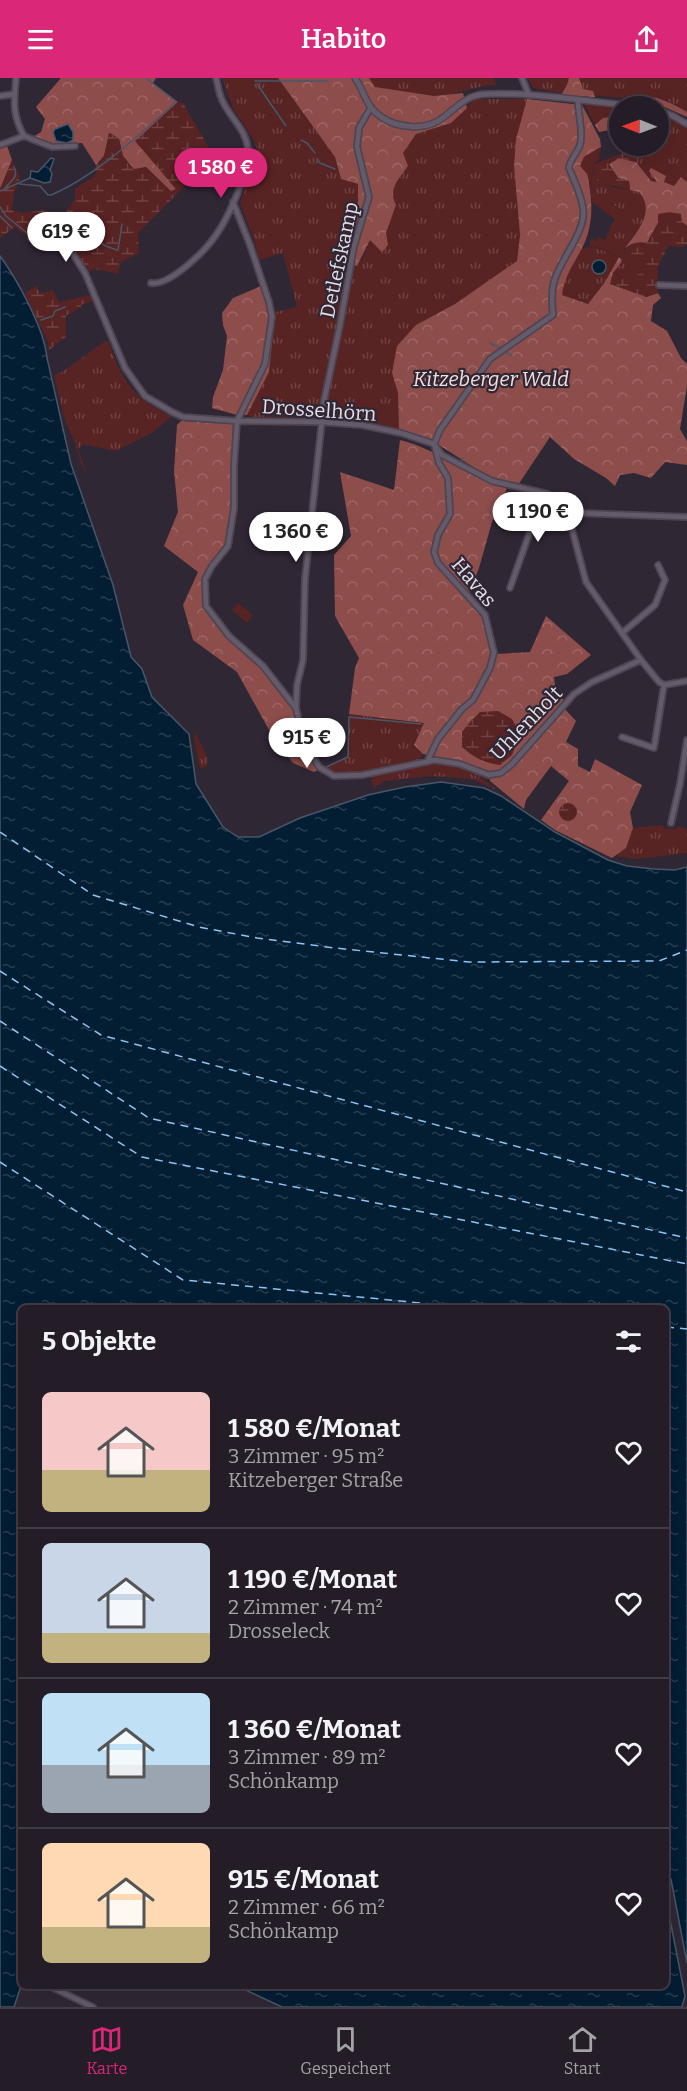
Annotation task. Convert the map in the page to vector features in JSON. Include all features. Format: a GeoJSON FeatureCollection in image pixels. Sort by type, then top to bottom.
{"type":"FeatureCollection","features":[{"type":"Feature","properties":{"kind":"street"},"geometry":{"type":"LineString","coordinates":[[16,78],[14,109],[16,121],[24,136],[52,147],[75,146]]}},
{"type":"Feature","properties":{"kind":"street"},"geometry":{"type":"LineString","coordinates":[[151,283],[159,283],[193,260],[217,234],[246,168],[248,148],[245,135],[222,100],[216,78]]}},
{"type":"Feature","properties":{"kind":"street"},"geometry":{"type":"LineString","coordinates":[[355,78],[371,107],[390,122],[409,127],[420,126],[443,118],[463,101],[476,95],[493,93],[609,104]]}},
{"type":"Feature","properties":{"kind":"street"},"geometry":{"type":"LineString","coordinates":[[522,78],[529,95]]}},
{"type":"Feature","properties":{"kind":"street"},"geometry":{"type":"LineString","coordinates":[[0,96],[15,94]]}},
{"type":"Feature","properties":{"kind":"street"},"geometry":{"type":"LineString","coordinates":[[434,444],[446,421],[490,359],[553,315],[554,282],[571,248],[584,209],[569,168],[579,147],[582,133],[578,101]]}},
{"type":"Feature","properties":{"kind":"street","name":"Detlefskamp"},"geometry":{"type":"LineString","coordinates":[[296,708],[297,685],[303,660],[305,579],[324,401],[354,246],[369,197],[357,147],[359,128],[371,107]]}},
{"type":"Feature","properties":{"kind":"street"},"geometry":{"type":"LineString","coordinates":[[669,116],[686,124]]}},
{"type":"Feature","properties":{"kind":"street"},"geometry":{"type":"LineString","coordinates":[[0,146],[24,136]]}},
{"type":"Feature","properties":{"kind":"street"},"geometry":{"type":"LineString","coordinates":[[233,202],[250,244],[272,317],[265,364],[237,421],[234,507],[228,546],[205,579],[206,606],[230,636],[263,666],[296,708],[304,741],[322,770],[337,777],[362,775],[427,762]]}},
{"type":"Feature","properties":{"kind":"street","name":"Drosselhörn"},"geometry":{"type":"LineString","coordinates":[[31,238],[62,246],[73,254],[125,368],[145,396],[183,417],[237,421],[322,422],[362,425],[400,432],[434,444],[442,455],[492,481],[548,494],[562,506],[569,518],[586,582],[641,660],[659,682],[665,685]]}},
{"type":"Feature","properties":{"kind":"street"},"geometry":{"type":"LineString","coordinates":[[659,285],[687,286]]}},
{"type":"Feature","properties":{"kind":"street","name":"Havas"},"geometry":{"type":"LineString","coordinates":[[427,762],[438,740],[462,709],[473,700],[490,668],[494,653],[485,615],[438,563],[434,552],[438,535],[450,514],[448,478],[439,463],[434,444]]}},
{"type":"Feature","properties":{"kind":"street"},"geometry":{"type":"LineString","coordinates":[[510,588],[533,523],[536,491]]}},
{"type":"Feature","properties":{"kind":"street"},"geometry":{"type":"LineString","coordinates":[[562,506],[578,513],[687,518]]}},
{"type":"Feature","properties":{"kind":"street"},"geometry":{"type":"LineString","coordinates":[[569,518],[578,513]]}},
{"type":"Feature","properties":{"kind":"street"},"geometry":{"type":"LineString","coordinates":[[622,633],[655,605],[665,580],[658,565]]}},
{"type":"Feature","properties":{"kind":"street","name":"Uhlenholt"},"geometry":{"type":"LineString","coordinates":[[427,762],[449,761],[489,775],[501,773],[512,764],[574,694],[592,682],[641,660]]}},
{"type":"Feature","properties":{"kind":"street"},"geometry":{"type":"LineString","coordinates":[[622,737],[654,748],[665,685],[687,681]]}},
{"type":"Feature","properties":{"kind":"street"},"geometry":{"type":"LineString","coordinates":[[671,823],[687,740]]}},
{"type":"Feature","properties":{"kind":"street"},"geometry":{"type":"LineString","coordinates":[[55,1989],[93,2007]]}},
{"type":"Feature","properties":{"kind":"green space"},"geometry":{"type":"Polygon","coordinates":[[[61,78],[156,78],[153,83],[178,102],[136,141],[176,189],[171,192],[146,167],[134,170],[123,156],[119,139],[110,133],[104,156],[96,165],[82,143],[52,145],[33,137],[41,132],[45,119],[36,107],[61,78]]]}},
{"type":"Feature","properties":{"kind":"green space"},"geometry":{"type":"Polygon","coordinates":[[[222,78],[278,78],[335,157],[341,179],[358,184],[358,201],[346,262],[362,260],[370,240],[386,233],[396,206],[394,190],[408,166],[403,153],[416,134],[451,123],[475,99],[527,99],[516,139],[517,207],[520,235],[517,261],[456,304],[416,325],[392,373],[398,393],[399,429],[360,419],[247,415],[269,372],[275,312],[297,307],[283,253],[259,260],[240,203],[258,154],[255,142],[233,108],[222,78]]]}},
{"type":"Feature","properties":{"kind":"green space"},"geometry":{"type":"Polygon","coordinates":[[[278,78],[369,78],[375,87],[434,96],[463,93],[467,108],[451,123],[416,134],[403,153],[408,166],[394,189],[396,205],[386,233],[388,245],[382,252],[370,240],[357,266],[346,262],[358,201],[358,184],[341,179],[335,157],[278,78]]]}},
{"type":"Feature","properties":{"kind":"green space"},"geometry":{"type":"Polygon","coordinates":[[[369,78],[493,78],[497,85],[429,96],[374,87],[369,78]]]}},
{"type":"Feature","properties":{"kind":"green space"},"geometry":{"type":"Polygon","coordinates":[[[527,78],[687,78],[687,112],[669,102],[669,96],[609,97],[534,88],[527,78]]]}},
{"type":"Feature","properties":{"kind":"green space"},"geometry":{"type":"Polygon","coordinates":[[[569,78],[579,78],[583,89],[593,91],[595,97],[561,95],[569,78]]]}},
{"type":"Feature","properties":{"kind":"green space","name":"Kitzeberger Wald"},"geometry":{"type":"Polygon","coordinates":[[[527,99],[582,105],[600,139],[601,147],[584,157],[591,200],[590,222],[584,244],[568,275],[562,295],[588,304],[605,282],[619,257],[622,260],[612,276],[646,297],[658,293],[661,298],[653,305],[651,321],[667,331],[681,358],[687,364],[687,386],[680,429],[687,441],[687,465],[665,462],[651,478],[634,473],[620,475],[615,486],[574,459],[550,437],[518,485],[492,479],[428,438],[399,429],[398,393],[392,373],[397,346],[416,325],[455,304],[517,261],[520,235],[514,166],[516,139],[527,99]]]}},
{"type":"Feature","properties":{"kind":"green space"},"geometry":{"type":"Polygon","coordinates":[[[178,102],[183,103],[214,157],[138,233],[139,253],[121,262],[118,274],[94,269],[85,273],[69,253],[34,239],[15,227],[0,238],[0,189],[12,160],[20,178],[14,193],[12,210],[22,213],[47,210],[61,220],[75,199],[75,189],[95,176],[96,165],[104,156],[109,133],[119,139],[123,156],[134,169],[146,167],[171,191],[176,189],[135,141],[178,102]]]}},
{"type":"Feature","properties":{"kind":"green space"},"geometry":{"type":"Polygon","coordinates":[[[669,103],[687,112],[687,117],[669,109],[669,103]]]}},
{"type":"Feature","properties":{"kind":"green space"},"geometry":{"type":"Polygon","coordinates":[[[584,104],[609,106],[609,118],[595,125],[584,104]]]}},
{"type":"Feature","properties":{"kind":"green space"},"geometry":{"type":"Polygon","coordinates":[[[609,117],[609,130],[599,132],[595,125],[603,118],[609,117]]]}},
{"type":"Feature","properties":{"kind":"green space"},"geometry":{"type":"Polygon","coordinates":[[[669,118],[687,128],[687,182],[681,177],[674,186],[651,181],[636,162],[636,158],[633,156],[669,156],[669,118]]]}},
{"type":"Feature","properties":{"kind":"green space"},"geometry":{"type":"Polygon","coordinates":[[[7,146],[12,160],[0,189],[0,149],[7,146]]]}},
{"type":"Feature","properties":{"kind":"green space"},"geometry":{"type":"Polygon","coordinates":[[[601,147],[600,159],[594,163],[591,174],[595,193],[623,211],[616,220],[592,202],[588,175],[580,166],[584,157],[601,147]]]}},
{"type":"Feature","properties":{"kind":"green space"},"geometry":{"type":"Polygon","coordinates":[[[615,156],[634,156],[637,158],[636,162],[619,158],[609,164],[618,178],[629,181],[630,190],[598,182],[594,164],[615,156]]]}},
{"type":"Feature","properties":{"kind":"green space"},"geometry":{"type":"Polygon","coordinates":[[[619,158],[636,162],[651,181],[657,182],[649,171],[651,168],[666,176],[664,182],[674,186],[681,177],[687,182],[687,226],[682,222],[658,223],[647,243],[632,244],[625,248],[643,221],[646,207],[639,192],[630,190],[629,181],[618,178],[609,164],[619,158]]]}},
{"type":"Feature","properties":{"kind":"green space"},"geometry":{"type":"Polygon","coordinates":[[[594,172],[598,182],[615,188],[639,191],[644,199],[645,214],[639,228],[625,248],[605,240],[613,222],[623,211],[595,193],[591,174],[594,172]]]}},
{"type":"Feature","properties":{"kind":"green space"},"geometry":{"type":"Polygon","coordinates":[[[669,212],[681,214],[682,222],[687,227],[687,244],[682,247],[668,246],[658,267],[658,293],[646,297],[610,284],[613,272],[617,279],[631,278],[640,273],[642,270],[640,263],[628,257],[619,257],[631,245],[638,242],[647,243],[658,223],[658,214],[669,212]]]}},
{"type":"Feature","properties":{"kind":"green space"},"geometry":{"type":"Polygon","coordinates":[[[598,237],[625,248],[619,257],[589,246],[591,238],[596,241],[598,237]]]}},
{"type":"Feature","properties":{"kind":"green space"},"geometry":{"type":"Polygon","coordinates":[[[594,247],[619,257],[605,282],[588,304],[562,295],[563,284],[582,248],[594,247]]]}},
{"type":"Feature","properties":{"kind":"green space"},"geometry":{"type":"Polygon","coordinates":[[[621,257],[628,257],[640,263],[642,270],[637,276],[622,279],[613,276],[613,271],[621,265],[621,257]]]}},
{"type":"Feature","properties":{"kind":"green space"},"geometry":{"type":"Polygon","coordinates":[[[36,286],[40,293],[53,290],[59,302],[91,295],[92,301],[81,305],[66,316],[66,337],[49,350],[48,342],[25,293],[36,286]]]}},
{"type":"Feature","properties":{"kind":"green space"},"geometry":{"type":"Polygon","coordinates":[[[261,286],[273,320],[269,372],[247,415],[237,415],[212,408],[213,397],[223,370],[227,336],[222,313],[233,298],[261,286]]]}},
{"type":"Feature","properties":{"kind":"green space"},"geometry":{"type":"Polygon","coordinates":[[[107,340],[128,384],[146,402],[172,416],[153,432],[116,451],[83,444],[78,449],[87,475],[64,417],[54,375],[62,372],[107,340]]]}},
{"type":"Feature","properties":{"kind":"green space"},"geometry":{"type":"Polygon","coordinates":[[[181,421],[233,424],[232,508],[227,545],[204,579],[206,606],[228,638],[262,667],[294,709],[301,734],[320,769],[314,772],[293,763],[274,739],[237,672],[193,640],[183,605],[198,572],[164,546],[178,512],[174,471],[177,425],[181,421]]]}},
{"type":"Feature","properties":{"kind":"green space","name":"Kitzeberger Wald"},"geometry":{"type":"Polygon","coordinates":[[[400,440],[428,450],[480,477],[507,487],[502,505],[492,522],[479,568],[468,596],[485,610],[495,640],[496,654],[530,652],[546,616],[591,655],[567,674],[554,677],[556,693],[566,702],[563,707],[576,721],[566,742],[578,749],[578,766],[590,772],[595,759],[642,785],[630,812],[633,828],[626,848],[612,858],[555,830],[541,820],[569,781],[551,766],[526,800],[524,809],[490,781],[489,774],[460,762],[423,754],[414,745],[424,723],[349,714],[355,668],[359,658],[335,616],[334,555],[351,536],[340,472],[394,490],[400,440]]]}},
{"type":"Feature","properties":{"kind":"green space"},"geometry":{"type":"Polygon","coordinates":[[[238,603],[253,615],[247,623],[232,610],[238,603]]]}},
{"type":"Feature","properties":{"kind":"green space"},"geometry":{"type":"Polygon","coordinates":[[[498,711],[512,719],[520,734],[512,755],[500,765],[479,759],[462,747],[462,732],[480,712],[498,711]]]}},
{"type":"Feature","properties":{"kind":"green space"},"geometry":{"type":"Polygon","coordinates":[[[349,714],[424,723],[414,745],[423,754],[411,762],[351,774],[330,774],[323,768],[348,757],[349,714]]]}},
{"type":"Feature","properties":{"kind":"green space"},"geometry":{"type":"Polygon","coordinates":[[[195,732],[208,759],[207,766],[200,769],[194,737],[195,732]]]}},
{"type":"Feature","properties":{"kind":"green space"},"geometry":{"type":"Polygon","coordinates":[[[447,763],[485,776],[487,780],[463,770],[484,780],[498,791],[472,779],[432,776],[385,781],[374,788],[371,780],[374,778],[371,778],[371,775],[426,764],[447,763]]]}},
{"type":"Feature","properties":{"kind":"green space"},"geometry":{"type":"Polygon","coordinates":[[[568,803],[574,806],[577,812],[574,818],[568,821],[562,818],[559,812],[562,806],[568,803]]]}},
{"type":"Feature","properties":{"kind":"green space"},"geometry":{"type":"Polygon","coordinates":[[[663,825],[664,829],[678,828],[678,826],[687,829],[687,853],[638,859],[617,857],[626,848],[633,828],[663,825]]]}},
{"type":"Feature","properties":{"kind":"water"},"geometry":{"type":"Polygon","coordinates":[[[68,124],[73,132],[73,140],[67,143],[56,141],[53,132],[55,129],[68,124]]]}},
{"type":"Feature","properties":{"kind":"water"},"geometry":{"type":"Polygon","coordinates":[[[51,158],[54,159],[50,170],[52,174],[50,182],[44,183],[30,178],[31,171],[38,172],[51,158]]]}},
{"type":"Feature","properties":{"kind":"water"},"geometry":{"type":"Polygon","coordinates":[[[0,256],[22,291],[41,333],[71,464],[113,585],[131,657],[142,669],[152,697],[189,734],[196,784],[223,827],[238,837],[259,837],[300,818],[368,795],[441,782],[484,788],[501,796],[555,832],[608,860],[627,866],[654,869],[675,870],[687,867],[687,1963],[669,1878],[669,1305],[18,1305],[18,1989],[20,1989],[14,2007],[0,2007],[0,256]]]}},
{"type":"Feature","properties":{"kind":"water"},"geometry":{"type":"Polygon","coordinates":[[[596,260],[602,260],[606,267],[602,274],[596,274],[592,270],[592,264],[596,260]]]}},
{"type":"Feature","properties":{"kind":"water"},"geometry":{"type":"Polygon","coordinates":[[[669,1914],[685,1996],[682,2007],[282,2007],[243,1989],[669,1989],[669,1914]]]}},
{"type":"Feature","properties":{"kind":"waterway"},"geometry":{"type":"LineString","coordinates":[[20,184],[40,186],[48,195],[51,195],[101,166],[132,140],[176,102],[146,78]]}},
{"type":"Feature","properties":{"kind":"waterway"},"geometry":{"type":"LineString","coordinates":[[255,81],[328,81]]}},
{"type":"Feature","properties":{"kind":"waterway"},"geometry":{"type":"LineString","coordinates":[[257,84],[286,126]]}},
{"type":"Feature","properties":{"kind":"waterway"},"geometry":{"type":"LineString","coordinates":[[301,140],[307,143],[315,153]]}},
{"type":"Feature","properties":{"kind":"waterway"},"geometry":{"type":"LineString","coordinates":[[317,159],[320,163],[335,169]]}},
{"type":"Feature","properties":{"kind":"waterway"},"geometry":{"type":"LineString","coordinates":[[5,188],[15,176],[14,167]]}},
{"type":"Feature","properties":{"kind":"waterway"},"geometry":{"type":"LineString","coordinates":[[0,191],[30,178]]}},
{"type":"Feature","properties":{"kind":"waterway"},"geometry":{"type":"LineString","coordinates":[[0,207],[6,216],[27,233],[50,213],[67,237],[80,236],[117,250],[122,224]]}},
{"type":"Feature","properties":{"kind":"waterway"},"geometry":{"type":"LineString","coordinates":[[0,216],[12,228]]}},
{"type":"Feature","properties":{"kind":"waterway"},"geometry":{"type":"LineString","coordinates":[[41,320],[53,316],[55,311],[65,307]]}},
{"type":"Feature","properties":{"kind":"waterway"},"geometry":{"type":"LineString","coordinates":[[490,343],[500,348]]}},
{"type":"Feature","properties":{"kind":"waterway"},"geometry":{"type":"LineString","coordinates":[[506,352],[512,356]]}},
{"type":"Feature","properties":{"kind":"waterway"},"geometry":{"type":"LineString","coordinates":[[461,462],[463,458]]}},
{"type":"Feature","properties":{"kind":"waterway"},"geometry":{"type":"LineString","coordinates":[[324,768],[348,757],[349,717],[421,724]]}},
{"type":"Feature","properties":{"kind":"ferry route"},"geometry":{"type":"LineString","coordinates":[[0,832],[93,895],[199,927],[257,938],[469,962],[659,961],[687,950]]}},
{"type":"Feature","properties":{"kind":"ferry route"},"geometry":{"type":"LineString","coordinates":[[0,971],[101,1035],[687,1192]]}},
{"type":"Feature","properties":{"kind":"ferry route"},"geometry":{"type":"LineString","coordinates":[[0,1021],[149,1118],[687,1238]]}},
{"type":"Feature","properties":{"kind":"ferry route"},"geometry":{"type":"LineString","coordinates":[[0,1066],[142,1157],[687,1264]]}},
{"type":"Feature","properties":{"kind":"ferry route"},"geometry":{"type":"LineString","coordinates":[[0,1162],[183,1280],[442,1305]]}},
{"type":"Feature","properties":{"kind":"ferry route"},"geometry":{"type":"LineString","coordinates":[[669,1327],[687,1329]]}}]}
